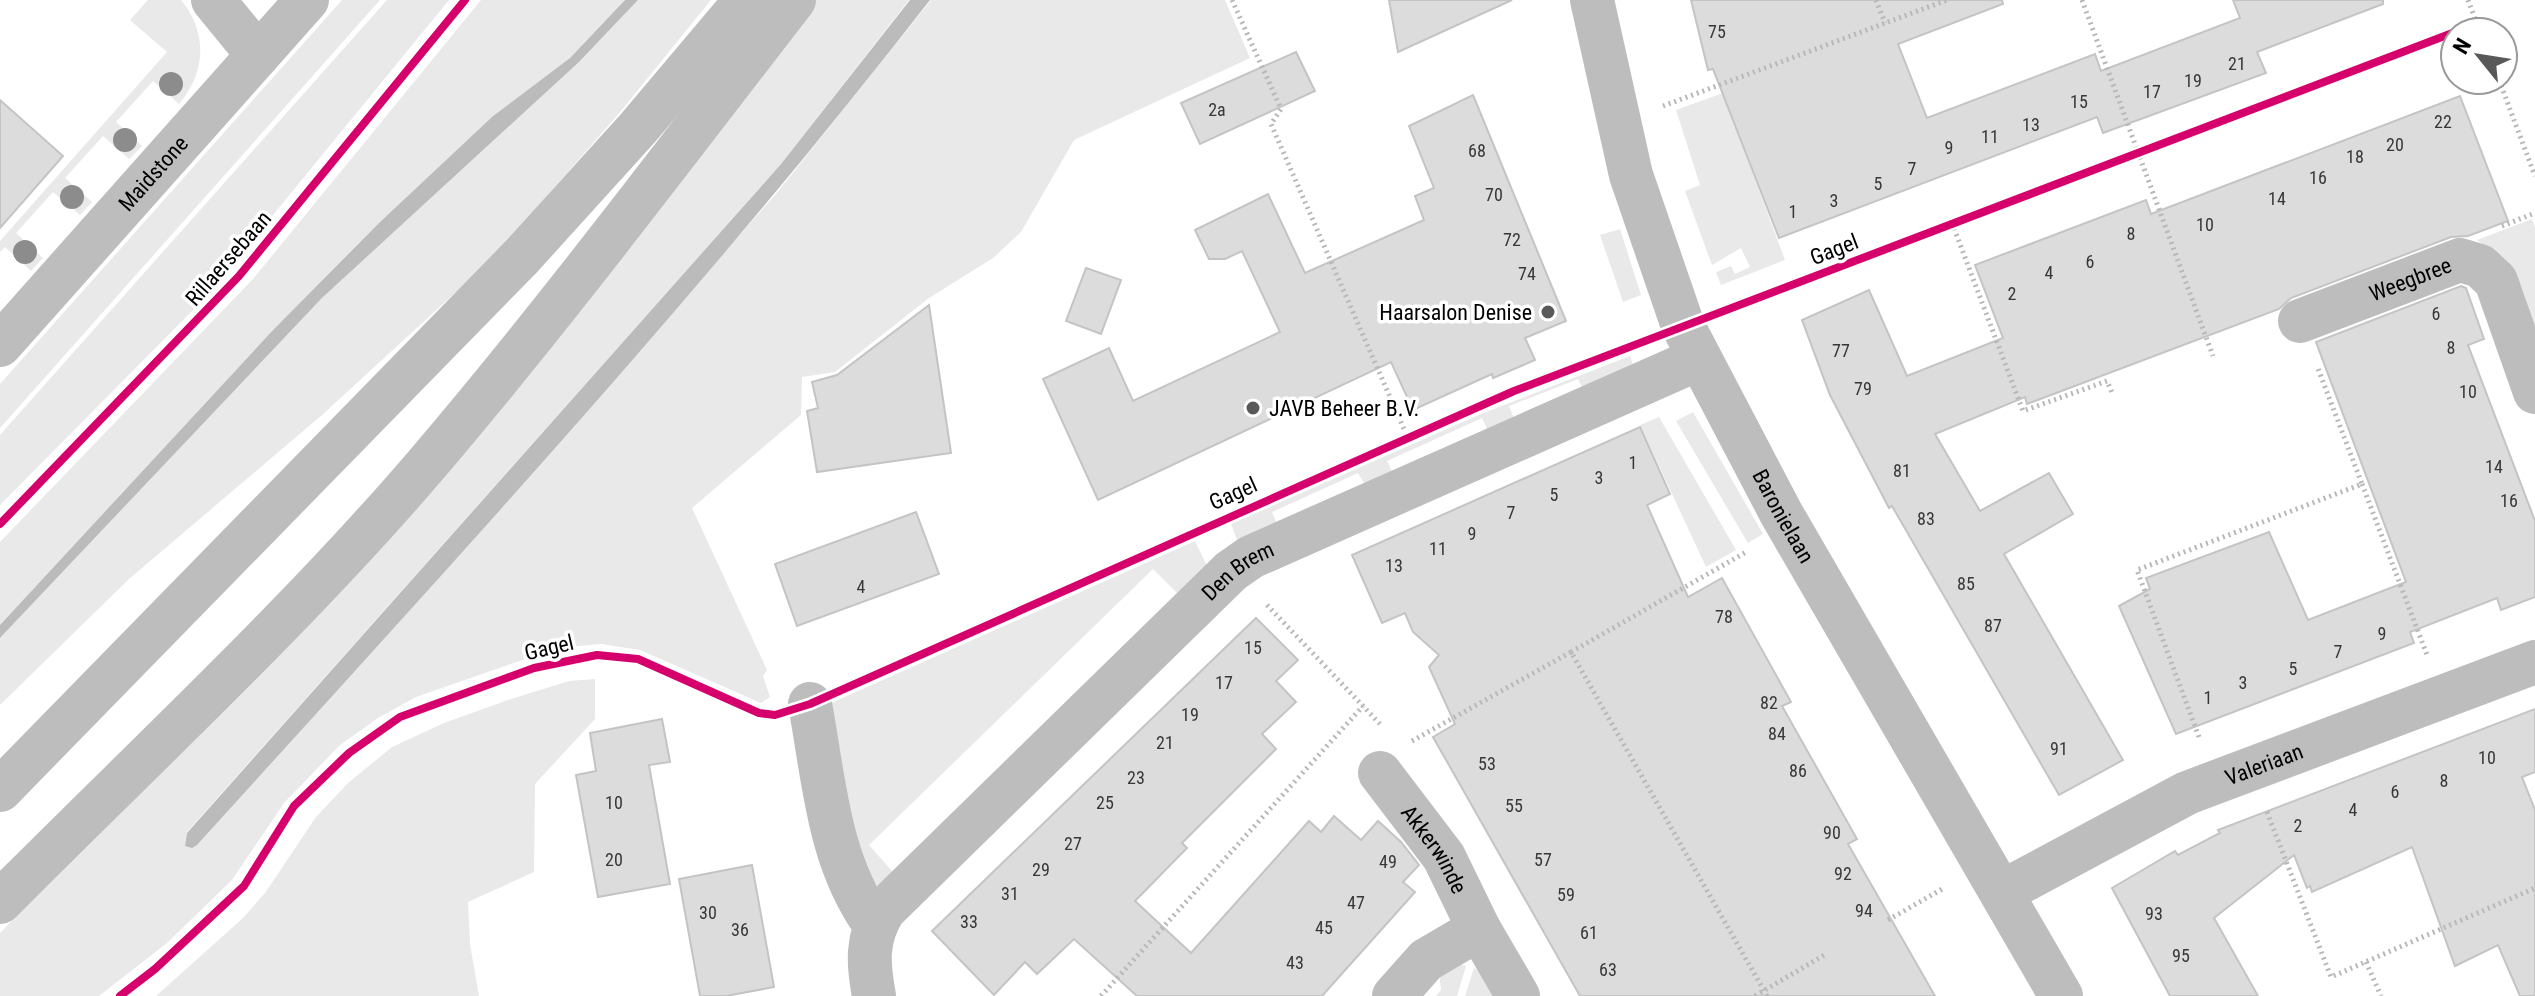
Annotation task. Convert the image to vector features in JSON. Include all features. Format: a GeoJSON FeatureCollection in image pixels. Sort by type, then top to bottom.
{"type":"FeatureCollection","features":[{"type":"Feature","properties":{"kind":"street"},"geometry":{"type":"LineString","coordinates":[[213,0],[258,55]]}},
{"type":"Feature","properties":{"kind":"street","name":"Maidstone"},"geometry":{"type":"LineString","coordinates":[[0,345],[307,0]]}},
{"type":"Feature","properties":{"kind":"street"},"geometry":{"type":"LineString","coordinates":[[0,790],[522,256],[638,128],[746,0]]}},
{"type":"Feature","properties":{"kind":"street"},"geometry":{"type":"LineString","coordinates":[[0,902],[297,604],[425,466],[567,293],[794,0]]}},
{"type":"Feature","properties":{"kind":"street","name":"Baronielaan"},"geometry":{"type":"LineString","coordinates":[[1592,0],[1618,123],[1663,269],[1698,359],[1789,527],[2061,996]]}},
{"type":"Feature","properties":{"kind":"street","name":"Weegbree"},"geometry":{"type":"LineString","coordinates":[[2300,321],[2460,260],[2480,266],[2496,281],[2535,392]]}},
{"type":"Feature","properties":{"kind":"street","name":"Den Brem"},"geometry":{"type":"LineString","coordinates":[[875,925],[884,910],[1231,571],[1251,557],[1698,359]]}},
{"type":"Feature","properties":{"kind":"street","name":"Valeriaan"},"geometry":{"type":"LineString","coordinates":[[1994,878],[2234,776],[2535,662]]}},
{"type":"Feature","properties":{"kind":"street"},"geometry":{"type":"LineString","coordinates":[[810,704],[839,859],[858,902],[875,925],[869,966],[874,996]]}},
{"type":"Feature","properties":{"kind":"street","name":"Akkerwinde"},"geometry":{"type":"LineString","coordinates":[[1393,759],[1479,929],[1518,996]]}},
{"type":"Feature","properties":{"kind":"street"},"geometry":{"type":"LineString","coordinates":[[1394,996],[1426,960],[1479,929]]}},
{"type":"Feature","properties":{"kind":"path"},"geometry":{"type":"LineString","coordinates":[[1232,0],[1281,109],[1271,124],[1407,436]]}},
{"type":"Feature","properties":{"kind":"path"},"geometry":{"type":"LineString","coordinates":[[1876,0],[1885,23]]}},
{"type":"Feature","properties":{"kind":"path"},"geometry":{"type":"LineString","coordinates":[[1618,123],[1947,0]]}},
{"type":"Feature","properties":{"kind":"path"},"geometry":{"type":"LineString","coordinates":[[2082,0],[2213,356]]}},
{"type":"Feature","properties":{"kind":"path"},"geometry":{"type":"LineString","coordinates":[[2505,96],[2535,176]]}},
{"type":"Feature","properties":{"kind":"path"},"geometry":{"type":"LineString","coordinates":[[2124,157],[2153,147]]}},
{"type":"Feature","properties":{"kind":"path"},"geometry":{"type":"LineString","coordinates":[[1938,228],[1966,217]]}},
{"type":"Feature","properties":{"kind":"path"},"geometry":{"type":"LineString","coordinates":[[1952,223],[2023,411],[2107,381],[2113,395]]}},
{"type":"Feature","properties":{"kind":"path"},"geometry":{"type":"LineString","coordinates":[[2300,321],[2442,696]]}},
{"type":"Feature","properties":{"kind":"path"},"geometry":{"type":"LineString","coordinates":[[1393,442],[1420,430]]}},
{"type":"Feature","properties":{"kind":"path"},"geometry":{"type":"LineString","coordinates":[[2362,484],[2137,570],[2331,977],[2535,888]]}},
{"type":"Feature","properties":{"kind":"path"},"geometry":{"type":"LineString","coordinates":[[1393,759],[1789,527]]}},
{"type":"Feature","properties":{"kind":"path"},"geometry":{"type":"LineString","coordinates":[[1231,571],[1383,727]]}},
{"type":"Feature","properties":{"kind":"path"},"geometry":{"type":"LineString","coordinates":[[1571,652],[1766,993]]}},
{"type":"Feature","properties":{"kind":"path"},"geometry":{"type":"LineString","coordinates":[[1101,996],[1363,706]]}},
{"type":"Feature","properties":{"kind":"path"},"geometry":{"type":"LineString","coordinates":[[1888,920],[1994,878]]}},
{"type":"Feature","properties":{"kind":"path"},"geometry":{"type":"LineString","coordinates":[[1755,996],[1766,993],[1826,954]]}},
{"type":"Feature","properties":{"kind":"path"},"geometry":{"type":"LineString","coordinates":[[2366,962],[2381,996]]}},
{"type":"Feature","properties":{"kind":"shaded area"},"geometry":{"type":"Polygon","coordinates":[[[148,0],[181,0],[190,12],[196,25],[200,52],[194,79],[179,104],[153,81],[116,122],[142,146],[129,159],[103,136],[65,178],[92,202],[80,215],[53,192],[16,233],[43,258],[31,271],[5,247],[0,252],[0,241],[167,52],[130,20],[148,0]]]}},
{"type":"Feature","properties":{"kind":"shaded area"},"geometry":{"type":"Polygon","coordinates":[[[342,0],[380,0],[0,428],[0,384],[342,0]]]}},
{"type":"Feature","properties":{"kind":"shaded area"},"geometry":{"type":"Polygon","coordinates":[[[387,0],[449,0],[205,298],[0,505],[0,435],[387,0]]]}},
{"type":"Feature","properties":{"kind":"shaded area"},"geometry":{"type":"Polygon","coordinates":[[[481,0],[625,0],[570,58],[493,116],[380,222],[274,329],[0,625],[0,542],[253,279],[481,0]]]}},
{"type":"Feature","properties":{"kind":"shaded area"},"geometry":{"type":"Polygon","coordinates":[[[625,0],[638,0],[579,62],[322,298],[0,638],[0,625],[274,329],[380,222],[493,116],[570,58],[625,0]]]}},
{"type":"Feature","properties":{"kind":"shaded area"},"geometry":{"type":"Polygon","coordinates":[[[638,0],[711,0],[621,111],[493,258],[322,415],[129,579],[0,705],[0,638],[322,298],[579,62],[638,0]]]}},
{"type":"Feature","properties":{"kind":"shaded area"},"geometry":{"type":"Polygon","coordinates":[[[811,0],[909,0],[781,164],[187,832],[185,846],[197,845],[775,195],[931,0],[1225,0],[1250,58],[1074,140],[1021,232],[993,258],[929,298],[835,372],[802,377],[801,415],[692,508],[767,670],[763,676],[770,697],[761,703],[640,650],[601,644],[557,648],[416,697],[378,718],[340,745],[284,803],[232,880],[167,943],[99,996],[0,996],[0,933],[116,813],[811,0]]]}},
{"type":"Feature","properties":{"kind":"shaded area"},"geometry":{"type":"Polygon","coordinates":[[[910,0],[930,0],[664,324],[479,534],[197,845],[192,848],[185,846],[187,833],[781,164],[910,0]]]}},
{"type":"Feature","properties":{"kind":"shaded area"},"geometry":{"type":"Polygon","coordinates":[[[1723,93],[1785,260],[1721,285],[1716,272],[1731,266],[1735,274],[1750,267],[1741,248],[1712,265],[1685,191],[1700,185],[1676,110],[1723,93]]]}},
{"type":"Feature","properties":{"kind":"shaded area"},"geometry":{"type":"Polygon","coordinates":[[[2532,219],[2535,228],[2535,333],[2518,280],[2477,240],[2532,219]]]}},
{"type":"Feature","properties":{"kind":"shaded area"},"geometry":{"type":"Polygon","coordinates":[[[1620,229],[1641,295],[1623,302],[1600,235],[1620,229]]]}},
{"type":"Feature","properties":{"kind":"shaded area"},"geometry":{"type":"Polygon","coordinates":[[[1630,356],[1634,368],[1584,391],[1578,379],[1509,406],[1515,421],[1489,433],[1482,418],[1387,461],[1394,475],[1367,488],[1358,473],[1272,512],[1278,527],[1239,545],[1231,524],[1481,414],[1630,356]]]}},
{"type":"Feature","properties":{"kind":"shaded area"},"geometry":{"type":"Polygon","coordinates":[[[1693,412],[1763,534],[1748,543],[1676,421],[1693,412]]]}},
{"type":"Feature","properties":{"kind":"shaded area"},"geometry":{"type":"Polygon","coordinates":[[[1659,417],[1736,550],[1706,567],[1640,425],[1659,417]]]}},
{"type":"Feature","properties":{"kind":"shaded area"},"geometry":{"type":"Polygon","coordinates":[[[1195,541],[1207,566],[1179,595],[1153,569],[869,845],[893,872],[878,886],[850,860],[822,707],[1195,541]]]}},
{"type":"Feature","properties":{"kind":"shaded area"},"geometry":{"type":"Polygon","coordinates":[[[595,679],[595,719],[535,784],[534,872],[468,902],[470,944],[479,996],[156,996],[242,919],[265,893],[316,817],[348,783],[392,747],[444,723],[508,700],[569,681],[595,679]]]}},
{"type":"Feature","properties":{"kind":"shaded area"},"geometry":{"type":"Polygon","coordinates":[[[1459,964],[1466,966],[1457,996],[1436,996],[1441,990],[1439,972],[1459,964]]]}},
{"type":"Feature","properties":{"kind":"shaded area"},"geometry":{"type":"Polygon","coordinates":[[[1474,968],[1482,972],[1494,996],[1465,996],[1474,968]]]}},
{"type":"Feature","properties":{"kind":"building"},"geometry":{"type":"Polygon","coordinates":[[[1389,0],[1512,0],[1398,52],[1389,0]]]}},
{"type":"Feature","properties":{"kind":"building"},"geometry":{"type":"Polygon","coordinates":[[[1691,0],[2002,0],[2003,4],[1898,44],[1927,118],[2095,54],[2101,71],[2240,18],[2233,0],[2383,0],[2383,4],[2257,52],[2266,73],[2103,133],[2097,117],[1779,238],[1713,69],[1708,70],[1691,0]]]}},
{"type":"Feature","properties":{"kind":"building"},"geometry":{"type":"Polygon","coordinates":[[[1296,52],[1315,91],[1200,144],[1181,103],[1296,52]]]}},
{"type":"Feature","properties":{"kind":"building"},"geometry":{"type":"Polygon","coordinates":[[[1473,95],[1566,321],[1525,338],[1535,360],[1493,378],[1492,374],[1413,410],[1391,362],[1098,500],[1043,379],[1109,348],[1133,401],[1280,332],[1242,251],[1225,259],[1209,259],[1195,230],[1268,194],[1305,273],[1424,220],[1415,196],[1434,188],[1409,126],[1473,95]]]}},
{"type":"Feature","properties":{"kind":"building"},"geometry":{"type":"Polygon","coordinates":[[[2460,96],[2508,221],[2468,236],[2451,237],[2291,298],[2279,309],[2027,404],[2025,397],[1935,434],[1980,511],[2049,473],[2073,514],[2004,554],[2123,760],[2059,795],[1892,506],[1889,508],[1830,395],[1802,320],[1869,290],[1907,376],[2003,338],[1975,265],[2146,200],[2151,214],[2460,96]]]}},
{"type":"Feature","properties":{"kind":"building"},"geometry":{"type":"Polygon","coordinates":[[[0,100],[63,156],[0,228],[0,100]]]}},
{"type":"Feature","properties":{"kind":"building"},"geometry":{"type":"Polygon","coordinates":[[[1086,268],[1121,280],[1101,334],[1066,321],[1086,268]]]}},
{"type":"Feature","properties":{"kind":"building"},"geometry":{"type":"Polygon","coordinates":[[[2461,286],[2466,288],[2484,339],[2468,345],[2535,521],[2535,597],[2501,610],[2497,598],[2410,632],[2414,643],[2176,734],[2119,606],[2150,589],[2146,578],[2269,532],[2308,620],[2406,582],[2316,342],[2461,286]]]}},
{"type":"Feature","properties":{"kind":"building"},"geometry":{"type":"Polygon","coordinates":[[[929,305],[951,453],[817,472],[807,411],[818,408],[812,382],[837,375],[929,305]]]}},
{"type":"Feature","properties":{"kind":"building"},"geometry":{"type":"Polygon","coordinates":[[[1640,427],[1670,494],[1647,505],[1688,597],[1722,578],[1791,702],[1782,706],[1857,839],[1848,844],[1935,996],[1580,996],[1433,737],[1455,724],[1429,667],[1439,655],[1413,632],[1405,613],[1382,623],[1352,555],[1640,427]]]}},
{"type":"Feature","properties":{"kind":"building"},"geometry":{"type":"Polygon","coordinates":[[[916,512],[939,574],[797,626],[775,564],[916,512]]]}},
{"type":"Feature","properties":{"kind":"building"},"geometry":{"type":"Polygon","coordinates":[[[1256,618],[1298,660],[1276,681],[1296,702],[1262,734],[1276,749],[1182,843],[1187,848],[1135,901],[1191,953],[1309,821],[1321,832],[1334,816],[1361,840],[1378,821],[1401,842],[1419,865],[1403,882],[1415,892],[1322,996],[1137,996],[1074,939],[1037,974],[1025,962],[994,995],[932,931],[1256,618]]]}},
{"type":"Feature","properties":{"kind":"building"},"geometry":{"type":"Polygon","coordinates":[[[2535,709],[2535,772],[2522,777],[2535,810],[2535,996],[2520,996],[2498,945],[2455,966],[2412,847],[2312,892],[2310,886],[2307,888],[2294,855],[2214,918],[2258,996],[2170,996],[2112,888],[2175,851],[2178,855],[2220,833],[2218,830],[2535,709]]]}},
{"type":"Feature","properties":{"kind":"building"},"geometry":{"type":"Polygon","coordinates":[[[662,719],[670,762],[649,765],[670,884],[598,897],[576,775],[596,771],[590,733],[662,719]]]}},
{"type":"Feature","properties":{"kind":"building"},"geometry":{"type":"Polygon","coordinates":[[[752,865],[774,987],[726,996],[700,996],[679,879],[752,865]]]}},
{"type":"Feature","properties":{"kind":"cycle path","name":"Rillaersebaan"},"geometry":{"type":"LineString","coordinates":[[0,524],[239,276],[465,0]]}},
{"type":"Feature","properties":{"kind":"cycle path","name":"Gagel"},"geometry":{"type":"LineString","coordinates":[[120,996],[155,969],[244,886],[294,806],[349,753],[400,717],[534,668],[597,655],[638,659],[759,713],[775,715],[810,704],[1514,391],[2439,38]]}},
{"type":"Feature","properties":{"kind":"place","name":"Haarsalon Denise"},"geometry":{"type":"Point","coordinates":[1548,312]}},
{"type":"Feature","properties":{"kind":"place","name":"JAVB Beheer B.V."},"geometry":{"type":"Point","coordinates":[1253,408]}}]}
